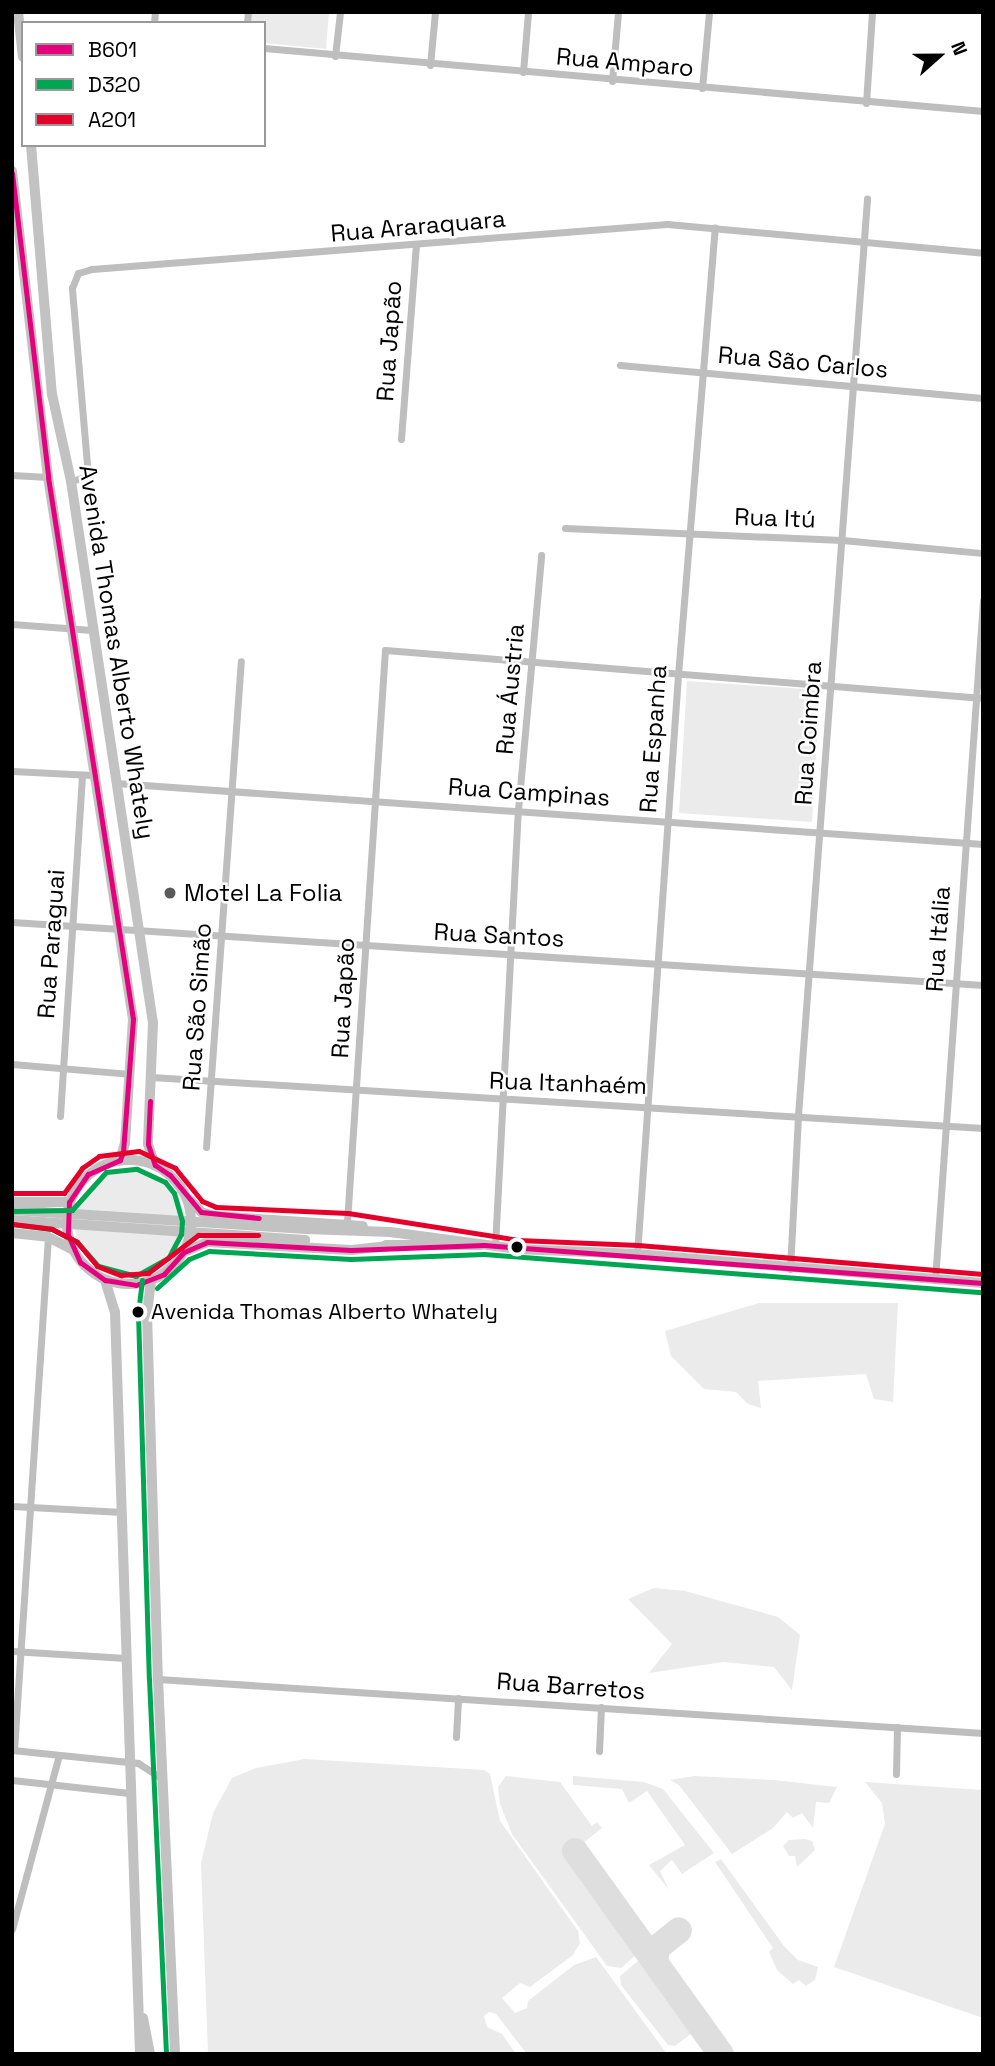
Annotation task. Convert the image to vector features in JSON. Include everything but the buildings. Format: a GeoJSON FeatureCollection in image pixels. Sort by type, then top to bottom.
{"type":"FeatureCollection","features":[{"type":"Feature","properties":{"kind":"main road"},"geometry":{"type":"LineString","coordinates":[[18,12],[18,31]]}},
{"type":"Feature","properties":{"kind":"main road","name":"Avenida Thomas Alberto Whately"},"geometry":{"type":"LineString","coordinates":[[31,147],[52,394],[71,481],[153,1023],[148,1143],[155,1165]]}},
{"type":"Feature","properties":{"kind":"main road","name":"Avenida Thomas Alberto Whately"},"geometry":{"type":"LineString","coordinates":[[12,171],[47,477],[87,775],[133,1019],[125,1143],[120,1160]]}},
{"type":"Feature","properties":{"kind":"main road"},"geometry":{"type":"LineString","coordinates":[[72,1249],[66,1219],[69,1202],[88,1174],[120,1160],[155,1165],[182,1189],[196,1208],[214,1216],[347,1222],[390,1232],[489,1245],[637,1254],[790,1270],[983,1283]]}},
{"type":"Feature","properties":{"kind":"main road"},"geometry":{"type":"LineString","coordinates":[[182,1189],[191,1220],[184,1252]]}},
{"type":"Feature","properties":{"kind":"main road"},"geometry":{"type":"LineString","coordinates":[[12,1202],[69,1202]]}},
{"type":"Feature","properties":{"kind":"main road"},"geometry":{"type":"LineString","coordinates":[[12,1210],[306,1234],[389,1246]]}},
{"type":"Feature","properties":{"kind":"main road"},"geometry":{"type":"LineString","coordinates":[[12,1220],[306,1234],[390,1232]]}},
{"type":"Feature","properties":{"kind":"main road"},"geometry":{"type":"LineString","coordinates":[[12,1233],[48,1237],[72,1249],[92,1273],[105,1280],[136,1285],[151,1281],[184,1252],[207,1242],[351,1250],[389,1246],[489,1245]]}},
{"type":"Feature","properties":{"kind":"main road"},"geometry":{"type":"LineString","coordinates":[[105,1280],[115,1312],[129,1793],[140,2054]]}},
{"type":"Feature","properties":{"kind":"main road"},"geometry":{"type":"LineString","coordinates":[[151,1281],[147,1313],[161,1779],[174,2054]]}},
{"type":"Feature","properties":{"kind":"main road"},"geometry":{"type":"LineString","coordinates":[[138,1994],[150,2054]]}},
{"type":"Feature","properties":{"kind":"street"},"geometry":{"type":"LineString","coordinates":[[335,56],[340,12]]}},
{"type":"Feature","properties":{"kind":"street"},"geometry":{"type":"LineString","coordinates":[[430,65],[435,12]]}},
{"type":"Feature","properties":{"kind":"street"},"geometry":{"type":"LineString","coordinates":[[523,72],[528,12]]}},
{"type":"Feature","properties":{"kind":"street"},"geometry":{"type":"LineString","coordinates":[[612,81],[618,12]]}},
{"type":"Feature","properties":{"kind":"street"},"geometry":{"type":"LineString","coordinates":[[702,88],[709,12]]}},
{"type":"Feature","properties":{"kind":"street"},"geometry":{"type":"LineString","coordinates":[[866,103],[872,12]]}},
{"type":"Feature","properties":{"kind":"street","name":"Rua Amparo"},"geometry":{"type":"LineString","coordinates":[[266,48],[612,81],[983,111]]}},
{"type":"Feature","properties":{"kind":"street","name":"Rua Coimbra"},"geometry":{"type":"LineString","coordinates":[[790,1270],[798,1115],[811,972],[867,200]]}},
{"type":"Feature","properties":{"kind":"street","name":"Rua Araraquara"},"geometry":{"type":"LineString","coordinates":[[71,481],[88,476],[72,288],[78,273],[667,224],[983,253]]}},
{"type":"Feature","properties":{"kind":"street","name":"Rua Espanha"},"geometry":{"type":"LineString","coordinates":[[637,1254],[666,821],[715,228]]}},
{"type":"Feature","properties":{"kind":"street","name":"Rua Japão"},"geometry":{"type":"LineString","coordinates":[[401,439],[416,246]]}},
{"type":"Feature","properties":{"kind":"street","name":"Rua São Carlos"},"geometry":{"type":"LineString","coordinates":[[620,365],[983,398]]}},
{"type":"Feature","properties":{"kind":"street"},"geometry":{"type":"LineString","coordinates":[[12,475],[47,477]]}},
{"type":"Feature","properties":{"kind":"street","name":"Rua Itú"},"geometry":{"type":"LineString","coordinates":[[565,528],[842,540],[983,553]]}},
{"type":"Feature","properties":{"kind":"street","name":"Rua Áustria"},"geometry":{"type":"LineString","coordinates":[[489,1245],[502,1100],[518,810],[541,555]]}},
{"type":"Feature","properties":{"kind":"street","name":"Rua Itália"},"geometry":{"type":"LineString","coordinates":[[935,1280],[947,1126],[953,983],[979,697],[983,601]]}},
{"type":"Feature","properties":{"kind":"street"},"geometry":{"type":"LineString","coordinates":[[12,624],[92,630]]}},
{"type":"Feature","properties":{"kind":"street","name":"Rua Japão"},"geometry":{"type":"LineString","coordinates":[[347,1222],[358,1091],[385,650],[531,664]]}},
{"type":"Feature","properties":{"kind":"street","name":"Rua São Simão"},"geometry":{"type":"LineString","coordinates":[[206,1147],[241,661]]}},
{"type":"Feature","properties":{"kind":"street"},"geometry":{"type":"LineString","coordinates":[[531,664],[979,697]]}},
{"type":"Feature","properties":{"kind":"street"},"geometry":{"type":"LineString","coordinates":[[12,771],[87,775]]}},
{"type":"Feature","properties":{"kind":"street","name":"Rua Paraguai"},"geometry":{"type":"LineString","coordinates":[[60,1116],[69,925],[87,775]]}},
{"type":"Feature","properties":{"kind":"street","name":"Rua Campinas"},"geometry":{"type":"LineString","coordinates":[[115,783],[983,844]]}},
{"type":"Feature","properties":{"kind":"street","name":"Rua Santos"},"geometry":{"type":"LineString","coordinates":[[12,922],[983,985]]}},
{"type":"Feature","properties":{"kind":"street"},"geometry":{"type":"LineString","coordinates":[[12,1065],[130,1074]]}},
{"type":"Feature","properties":{"kind":"street","name":"Rua Itanhaém"},"geometry":{"type":"LineString","coordinates":[[151,1077],[502,1100],[645,1105],[983,1128]]}},
{"type":"Feature","properties":{"kind":"street"},"geometry":{"type":"LineString","coordinates":[[48,1237],[31,1507],[17,1652],[13,1750],[128,1762],[150,1768],[161,1779]]}},
{"type":"Feature","properties":{"kind":"street"},"geometry":{"type":"LineString","coordinates":[[12,1506],[122,1512]]}},
{"type":"Feature","properties":{"kind":"street"},"geometry":{"type":"LineString","coordinates":[[17,1652],[126,1658]]}},
{"type":"Feature","properties":{"kind":"street","name":"Rua Barretos"},"geometry":{"type":"LineString","coordinates":[[158,1679],[983,1733]]}},
{"type":"Feature","properties":{"kind":"street"},"geometry":{"type":"LineString","coordinates":[[456,1737],[458,1698]]}},
{"type":"Feature","properties":{"kind":"street"},"geometry":{"type":"LineString","coordinates":[[599,1751],[601,1707]]}},
{"type":"Feature","properties":{"kind":"street"},"geometry":{"type":"LineString","coordinates":[[896,1773],[897,1727]]}},
{"type":"Feature","properties":{"kind":"street"},"geometry":{"type":"LineString","coordinates":[[12,1929],[59,1755]]}},
{"type":"Feature","properties":{"kind":"street"},"geometry":{"type":"LineString","coordinates":[[12,1780],[129,1793]]}},
{"type":"Feature","properties":{"kind":"shaded area"},"geometry":{"type":"Polygon","coordinates":[[[251,12],[329,12],[326,49],[266,43],[266,21],[250,21],[251,12]]]}},
{"type":"Feature","properties":{"kind":"shaded area"},"geometry":{"type":"Polygon","coordinates":[[[687,681],[820,690],[812,822],[679,813],[687,681]]]}},
{"type":"Feature","properties":{"kind":"shaded area"},"geometry":{"type":"Polygon","coordinates":[[[130,1169],[151,1173],[169,1185],[181,1203],[185,1224],[181,1245],[169,1263],[151,1275],[130,1279],[109,1275],[91,1263],[79,1245],[75,1224],[79,1203],[91,1185],[109,1173],[130,1169]]]}},
{"type":"Feature","properties":{"kind":"shaded area"},"geometry":{"type":"Polygon","coordinates":[[[759,1303],[898,1303],[893,1402],[874,1399],[866,1374],[758,1381],[761,1408],[748,1404],[736,1392],[704,1389],[671,1356],[665,1331],[759,1303]]]}},
{"type":"Feature","properties":{"kind":"shaded area"},"geometry":{"type":"Polygon","coordinates":[[[654,1588],[685,1591],[778,1617],[800,1635],[792,1690],[774,1667],[723,1662],[649,1673],[672,1644],[628,1599],[654,1588]]]}},
{"type":"Feature","properties":{"kind":"shaded area"},"geometry":{"type":"Polygon","coordinates":[[[305,1759],[484,1770],[490,1774],[500,1821],[578,1931],[580,1943],[573,1955],[530,1987],[520,1983],[502,1998],[515,2013],[527,2008],[528,2001],[574,1965],[596,1957],[667,2054],[527,2054],[496,2014],[489,2012],[484,2016],[487,2027],[502,2034],[516,2054],[208,2054],[201,1863],[213,1813],[232,1778],[256,1768],[305,1759]]]}},
{"type":"Feature","properties":{"kind":"shaded area"},"geometry":{"type":"Polygon","coordinates":[[[506,1776],[560,1782],[592,1826],[597,1822],[602,1828],[564,1858],[635,1956],[621,1968],[607,1966],[512,1834],[500,1804],[498,1787],[506,1776]]]}},
{"type":"Feature","properties":{"kind":"shaded area"},"geometry":{"type":"Polygon","coordinates":[[[573,1776],[644,1782],[663,1789],[714,1853],[682,1874],[672,1860],[660,1871],[669,1890],[649,1865],[685,1845],[647,1791],[629,1803],[622,1789],[573,1785],[573,1776]]]}},
{"type":"Feature","properties":{"kind":"shaded area"},"geometry":{"type":"Polygon","coordinates":[[[695,1776],[774,1780],[837,1787],[829,1803],[816,1802],[813,1828],[802,1813],[793,1818],[787,1812],[773,1828],[732,1854],[679,1785],[670,1780],[695,1776]]]}},
{"type":"Feature","properties":{"kind":"shaded area"},"geometry":{"type":"Polygon","coordinates":[[[865,1782],[983,1790],[983,2018],[834,1967],[885,1824],[882,1803],[865,1782]]]}},
{"type":"Feature","properties":{"kind":"shaded area"},"geometry":{"type":"Polygon","coordinates":[[[789,1840],[812,1841],[815,1850],[797,1867],[795,1856],[789,1856],[783,1846],[789,1840]]]}},
{"type":"Feature","properties":{"kind":"shaded area"},"geometry":{"type":"Polygon","coordinates":[[[721,1859],[784,1946],[798,1960],[818,1967],[815,1980],[806,1986],[799,1980],[793,1984],[777,1970],[769,1952],[773,1948],[715,1862],[721,1859]]]}},
{"type":"Feature","properties":{"kind":"shaded area"},"geometry":{"type":"Polygon","coordinates":[[[638,1961],[692,2033],[675,2046],[668,2045],[621,1985],[620,1976],[638,1961]]]}},
{"type":"Feature","properties":{"kind":"taxiway"},"geometry":{"type":"LineString","coordinates":[[575,1851],[721,2054]]}},
{"type":"Feature","properties":{"kind":"taxiway"},"geometry":{"type":"LineString","coordinates":[[655,1961],[657,1948],[679,1930]]}},
{"type":"Feature","properties":{"kind":"transit line","name":"B601"},"geometry":{"type":"LineString","coordinates":[[12,173],[48,477],[133,1019],[123,1152],[120,1160],[88,1174],[69,1202],[68,1235],[80,1262],[105,1280],[136,1285],[164,1274],[184,1252],[207,1242],[351,1250],[484,1245],[983,1283]]}},
{"type":"Feature","properties":{"kind":"transit line","name":"B601"},"geometry":{"type":"LineString","coordinates":[[150,1101],[148,1144],[155,1165],[170,1175],[201,1212],[259,1218]]}},
{"type":"Feature","properties":{"kind":"transit line","name":"A201"},"geometry":{"type":"LineString","coordinates":[[12,1193],[64,1193],[82,1168],[99,1156],[139,1151],[175,1168],[202,1201],[216,1207],[348,1213],[518,1240],[638,1245],[983,1274]]}},
{"type":"Feature","properties":{"kind":"transit line","name":"D320"},"geometry":{"type":"LineString","coordinates":[[12,1211],[72,1210],[106,1172],[137,1169],[165,1182],[174,1193],[182,1221],[181,1234],[168,1258],[136,1276],[98,1266],[77,1242],[51,1229],[13,1224]]}},
{"type":"Feature","properties":{"kind":"transit line","name":"A201"},"geometry":{"type":"LineString","coordinates":[[13,1224],[52,1229],[77,1242],[97,1266],[121,1275],[148,1273],[198,1235],[258,1235]]}},
{"type":"Feature","properties":{"kind":"transit line","name":"D320"},"geometry":{"type":"LineString","coordinates":[[157,1288],[189,1259],[209,1251],[351,1259],[484,1254],[982,1292]]}},
{"type":"Feature","properties":{"kind":"transit line","name":"D320"},"geometry":{"type":"LineString","coordinates":[[142,1280],[138,1313],[149,1679],[166,2054]]}},
{"type":"Feature","properties":{"kind":"place","name":"Motel La Folia"},"geometry":{"type":"Point","coordinates":[170,893]}},
{"type":"Feature","properties":{"kind":"place","name":"Avenida Thomas Alberto Whately"},"geometry":{"type":"Point","coordinates":[138,1312]}}]}
